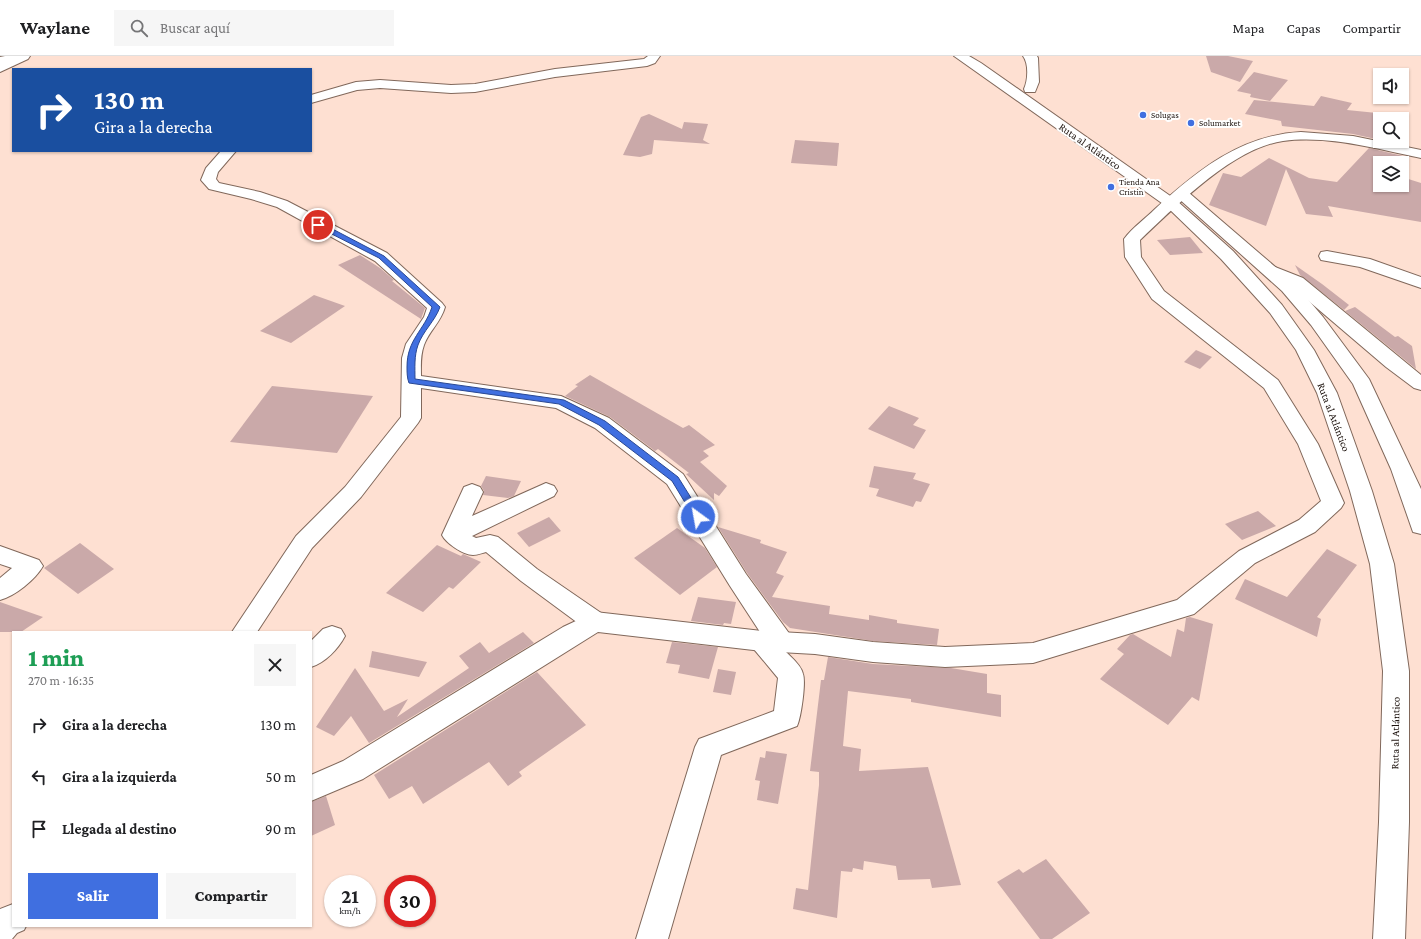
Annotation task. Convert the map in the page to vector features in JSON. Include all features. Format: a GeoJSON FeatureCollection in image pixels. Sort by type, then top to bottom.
{"type":"FeatureCollection","features":[{"type":"Feature","properties":{"kind":"main road"},"geometry":{"type":"LineString","coordinates":[[0,61],[20,56]]}},
{"type":"Feature","properties":{"kind":"main road"},"geometry":{"type":"LineString","coordinates":[[0,68],[24,56]]}},
{"type":"Feature","properties":{"kind":"main road"},"geometry":{"type":"LineString","coordinates":[[312,99],[356,86],[380,84],[451,89],[475,88],[555,73],[646,62],[651,60],[654,56]]}},
{"type":"Feature","properties":{"kind":"main road","name":"Ruta al Atlántico"},"geometry":{"type":"LineString","coordinates":[[960,56],[1176,198],[1276,309],[1305,350],[1327,393],[1361,491],[1382,564],[1396,671],[1394,822],[1390,939]]}},
{"type":"Feature","properties":{"kind":"main road","name":"Ruta al Atlántico"},"geometry":{"type":"LineString","coordinates":[[981,56],[1030,89],[1176,198],[1270,270],[1288,287],[1317,321],[1362,383],[1402,469],[1417,507],[1421,526]]}},
{"type":"Feature","properties":{"kind":"main road"},"geometry":{"type":"LineString","coordinates":[[1028,56],[1032,58],[1033,82],[1030,89]]}},
{"type":"Feature","properties":{"kind":"main road"},"geometry":{"type":"LineString","coordinates":[[453,535],[473,547],[490,543],[529,575],[595,622],[772,642],[815,644],[873,652],[945,657],[1033,653],[1185,608],[1247,558],[1307,526],[1333,503],[1308,444],[1271,384],[1158,295],[1133,257],[1132,239],[1176,198],[1235,155],[1259,142],[1283,137],[1323,137],[1361,141],[1421,154]]}},
{"type":"Feature","properties":{"kind":"main road"},"geometry":{"type":"LineString","coordinates":[[228,152],[211,171],[208,180],[214,186],[255,195],[282,204],[381,257],[436,307],[433,317],[415,344],[411,358],[411,418],[386,452],[357,486],[304,542],[245,631]]}},
{"type":"Feature","properties":{"kind":"main road"},"geometry":{"type":"LineString","coordinates":[[1327,256],[1364,263],[1421,283]]}},
{"type":"Feature","properties":{"kind":"main road"},"geometry":{"type":"LineString","coordinates":[[1270,270],[1297,282],[1393,363],[1421,384]]}},
{"type":"Feature","properties":{"kind":"main road"},"geometry":{"type":"LineString","coordinates":[[411,381],[561,402],[602,423],[675,479],[738,580],[791,675],[787,718],[709,747],[652,939]]}},
{"type":"Feature","properties":{"kind":"main road"},"geometry":{"type":"LineString","coordinates":[[453,535],[546,491]]}},
{"type":"Feature","properties":{"kind":"main road"},"geometry":{"type":"LineString","coordinates":[[453,535],[472,492]]}},
{"type":"Feature","properties":{"kind":"main road"},"geometry":{"type":"LineString","coordinates":[[0,555],[31,566],[0,591]]}},
{"type":"Feature","properties":{"kind":"main road"},"geometry":{"type":"LineString","coordinates":[[312,788],[353,770],[572,634],[595,622]]}},
{"type":"Feature","properties":{"kind":"main road"},"geometry":{"type":"LineString","coordinates":[[312,656],[332,636]]}},
{"type":"Feature","properties":{"kind":"building"},"geometry":{"type":"Polygon","coordinates":[[[1206,56],[1228,56],[1253,61],[1240,82],[1211,72],[1206,56]]]}},
{"type":"Feature","properties":{"kind":"building"},"geometry":{"type":"Polygon","coordinates":[[[1254,72],[1288,80],[1270,101],[1250,97],[1251,94],[1237,91],[1254,72]]]}},
{"type":"Feature","properties":{"kind":"building"},"geometry":{"type":"Polygon","coordinates":[[[1321,96],[1352,103],[1347,110],[1373,113],[1373,138],[1353,134],[1282,126],[1281,121],[1245,114],[1254,100],[1314,106],[1321,96]]]}},
{"type":"Feature","properties":{"kind":"building"},"geometry":{"type":"Polygon","coordinates":[[[649,114],[682,129],[684,122],[708,124],[703,140],[710,144],[654,140],[652,154],[640,157],[623,155],[641,117],[649,114]]]}},
{"type":"Feature","properties":{"kind":"building"},"geometry":{"type":"Polygon","coordinates":[[[795,140],[839,143],[837,166],[791,163],[795,140]]]}},
{"type":"Feature","properties":{"kind":"building"},"geometry":{"type":"Polygon","coordinates":[[[1369,148],[1403,156],[1373,156],[1373,192],[1409,192],[1409,179],[1421,183],[1421,222],[1328,206],[1333,217],[1306,214],[1286,169],[1266,226],[1209,205],[1223,173],[1241,177],[1269,158],[1309,178],[1337,182],[1369,148]]]}},
{"type":"Feature","properties":{"kind":"building"},"geometry":{"type":"Polygon","coordinates":[[[1190,237],[1203,253],[1170,255],[1157,240],[1190,237]]]}},
{"type":"Feature","properties":{"kind":"building"},"geometry":{"type":"Polygon","coordinates":[[[360,255],[380,268],[394,280],[392,281],[425,308],[421,319],[338,265],[360,255]]]}},
{"type":"Feature","properties":{"kind":"building"},"geometry":{"type":"Polygon","coordinates":[[[1295,265],[1349,305],[1344,310],[1300,275],[1295,265]]]}},
{"type":"Feature","properties":{"kind":"building"},"geometry":{"type":"Polygon","coordinates":[[[314,295],[345,306],[291,343],[260,331],[314,295]]]}},
{"type":"Feature","properties":{"kind":"building"},"geometry":{"type":"Polygon","coordinates":[[[1355,307],[1395,337],[1398,336],[1412,346],[1416,369],[1345,311],[1355,307]]]}},
{"type":"Feature","properties":{"kind":"building"},"geometry":{"type":"Polygon","coordinates":[[[1196,350],[1212,357],[1200,369],[1184,362],[1196,350]]]}},
{"type":"Feature","properties":{"kind":"building"},"geometry":{"type":"Polygon","coordinates":[[[590,375],[683,428],[689,425],[715,445],[703,451],[709,456],[700,462],[727,486],[719,496],[714,493],[714,500],[686,474],[689,473],[658,449],[655,451],[610,417],[565,396],[578,386],[575,385],[590,375]]]}},
{"type":"Feature","properties":{"kind":"building"},"geometry":{"type":"Polygon","coordinates":[[[272,386],[373,396],[337,453],[230,442],[272,386]]]}},
{"type":"Feature","properties":{"kind":"building"},"geometry":{"type":"Polygon","coordinates":[[[889,406],[919,418],[913,425],[926,430],[914,449],[868,429],[889,406]]]}},
{"type":"Feature","properties":{"kind":"building"},"geometry":{"type":"Polygon","coordinates":[[[874,466],[916,473],[913,479],[930,484],[921,502],[916,501],[913,507],[876,496],[879,489],[869,487],[874,466]]]}},
{"type":"Feature","properties":{"kind":"building"},"geometry":{"type":"Polygon","coordinates":[[[486,476],[521,481],[514,496],[508,498],[483,495],[484,491],[481,486],[486,476]]]}},
{"type":"Feature","properties":{"kind":"building"},"geometry":{"type":"Polygon","coordinates":[[[1258,511],[1276,526],[1242,540],[1225,524],[1258,511]]]}},
{"type":"Feature","properties":{"kind":"building"},"geometry":{"type":"Polygon","coordinates":[[[549,517],[561,531],[529,547],[517,533],[549,517]]]}},
{"type":"Feature","properties":{"kind":"building"},"geometry":{"type":"Polygon","coordinates":[[[718,527],[761,540],[760,543],[787,552],[776,573],[784,576],[772,597],[830,606],[829,614],[869,620],[869,615],[897,620],[897,623],[939,629],[937,645],[873,641],[790,628],[783,622],[747,573],[718,527]]]}},
{"type":"Feature","properties":{"kind":"building"},"geometry":{"type":"Polygon","coordinates":[[[677,528],[705,548],[717,567],[680,595],[634,558],[677,528]]]}},
{"type":"Feature","properties":{"kind":"building"},"geometry":{"type":"Polygon","coordinates":[[[80,543],[114,569],[78,594],[44,568],[80,543]]]}},
{"type":"Feature","properties":{"kind":"building"},"geometry":{"type":"Polygon","coordinates":[[[437,545],[461,556],[463,554],[481,562],[453,589],[449,587],[423,612],[386,593],[437,545]]]}},
{"type":"Feature","properties":{"kind":"building"},"geometry":{"type":"Polygon","coordinates":[[[1327,549],[1357,565],[1317,617],[1321,619],[1317,637],[1235,599],[1245,579],[1287,597],[1327,549]]]}},
{"type":"Feature","properties":{"kind":"building"},"geometry":{"type":"Polygon","coordinates":[[[698,597],[736,602],[731,624],[724,623],[723,625],[691,621],[698,597]]]}},
{"type":"Feature","properties":{"kind":"building"},"geometry":{"type":"Polygon","coordinates":[[[0,602],[43,617],[22,631],[0,632],[0,602]]]}},
{"type":"Feature","properties":{"kind":"building"},"geometry":{"type":"Polygon","coordinates":[[[1190,617],[1213,624],[1199,701],[1192,697],[1168,725],[1100,679],[1124,654],[1117,649],[1130,635],[1133,634],[1171,657],[1177,629],[1184,632],[1186,618],[1190,617]]]}},
{"type":"Feature","properties":{"kind":"building"},"geometry":{"type":"Polygon","coordinates":[[[523,632],[534,643],[369,743],[351,716],[334,736],[316,727],[355,668],[384,711],[408,699],[397,717],[469,668],[459,656],[480,642],[489,653],[523,632]]]}},
{"type":"Feature","properties":{"kind":"building"},"geometry":{"type":"Polygon","coordinates":[[[672,642],[718,647],[709,679],[678,673],[680,665],[666,663],[672,642]]]}},
{"type":"Feature","properties":{"kind":"building"},"geometry":{"type":"Polygon","coordinates":[[[372,651],[427,662],[419,677],[369,667],[372,651]]]}},
{"type":"Feature","properties":{"kind":"building"},"geometry":{"type":"Polygon","coordinates":[[[828,657],[873,664],[951,668],[987,674],[987,693],[1001,695],[1001,717],[911,702],[911,699],[848,691],[843,746],[861,749],[859,771],[928,767],[961,885],[932,888],[930,879],[898,880],[896,866],[864,861],[863,870],[853,868],[852,872],[841,871],[837,918],[793,909],[796,888],[808,890],[819,785],[819,772],[810,771],[821,680],[824,680],[828,657]]]}},
{"type":"Feature","properties":{"kind":"building"},"geometry":{"type":"Polygon","coordinates":[[[718,669],[736,672],[731,695],[713,692],[718,669]]]}},
{"type":"Feature","properties":{"kind":"building"},"geometry":{"type":"Polygon","coordinates":[[[537,672],[586,725],[519,772],[522,776],[508,786],[489,762],[423,804],[412,786],[389,799],[374,775],[537,672]]]}},
{"type":"Feature","properties":{"kind":"building"},"geometry":{"type":"Polygon","coordinates":[[[766,751],[787,754],[778,804],[757,800],[760,781],[755,780],[760,757],[765,758],[766,751]]]}},
{"type":"Feature","properties":{"kind":"building"},"geometry":{"type":"Polygon","coordinates":[[[326,796],[335,825],[312,836],[312,802],[326,796]]]}},
{"type":"Feature","properties":{"kind":"building"},"geometry":{"type":"Polygon","coordinates":[[[1046,859],[1090,913],[1052,939],[1040,939],[997,882],[1019,869],[1023,873],[1046,859]]]}},
{"type":"Feature","properties":{"kind":"place","name":"Solugas"},"geometry":{"type":"Point","coordinates":[1143,115]}},
{"type":"Feature","properties":{"kind":"place","name":"Solumarket"},"geometry":{"type":"Point","coordinates":[1191,123]}},
{"type":"Feature","properties":{"kind":"place","name":"Tienda Ana Cristin"},"geometry":{"type":"Point","coordinates":[1111,187]}},
{"type":"Feature","properties":{"kind":"route"},"geometry":{"type":"LineString","coordinates":[[318,225],[381,257],[436,307],[433,317],[415,344],[411,358],[411,381],[561,402],[602,423],[675,479],[698,517]]}}]}
